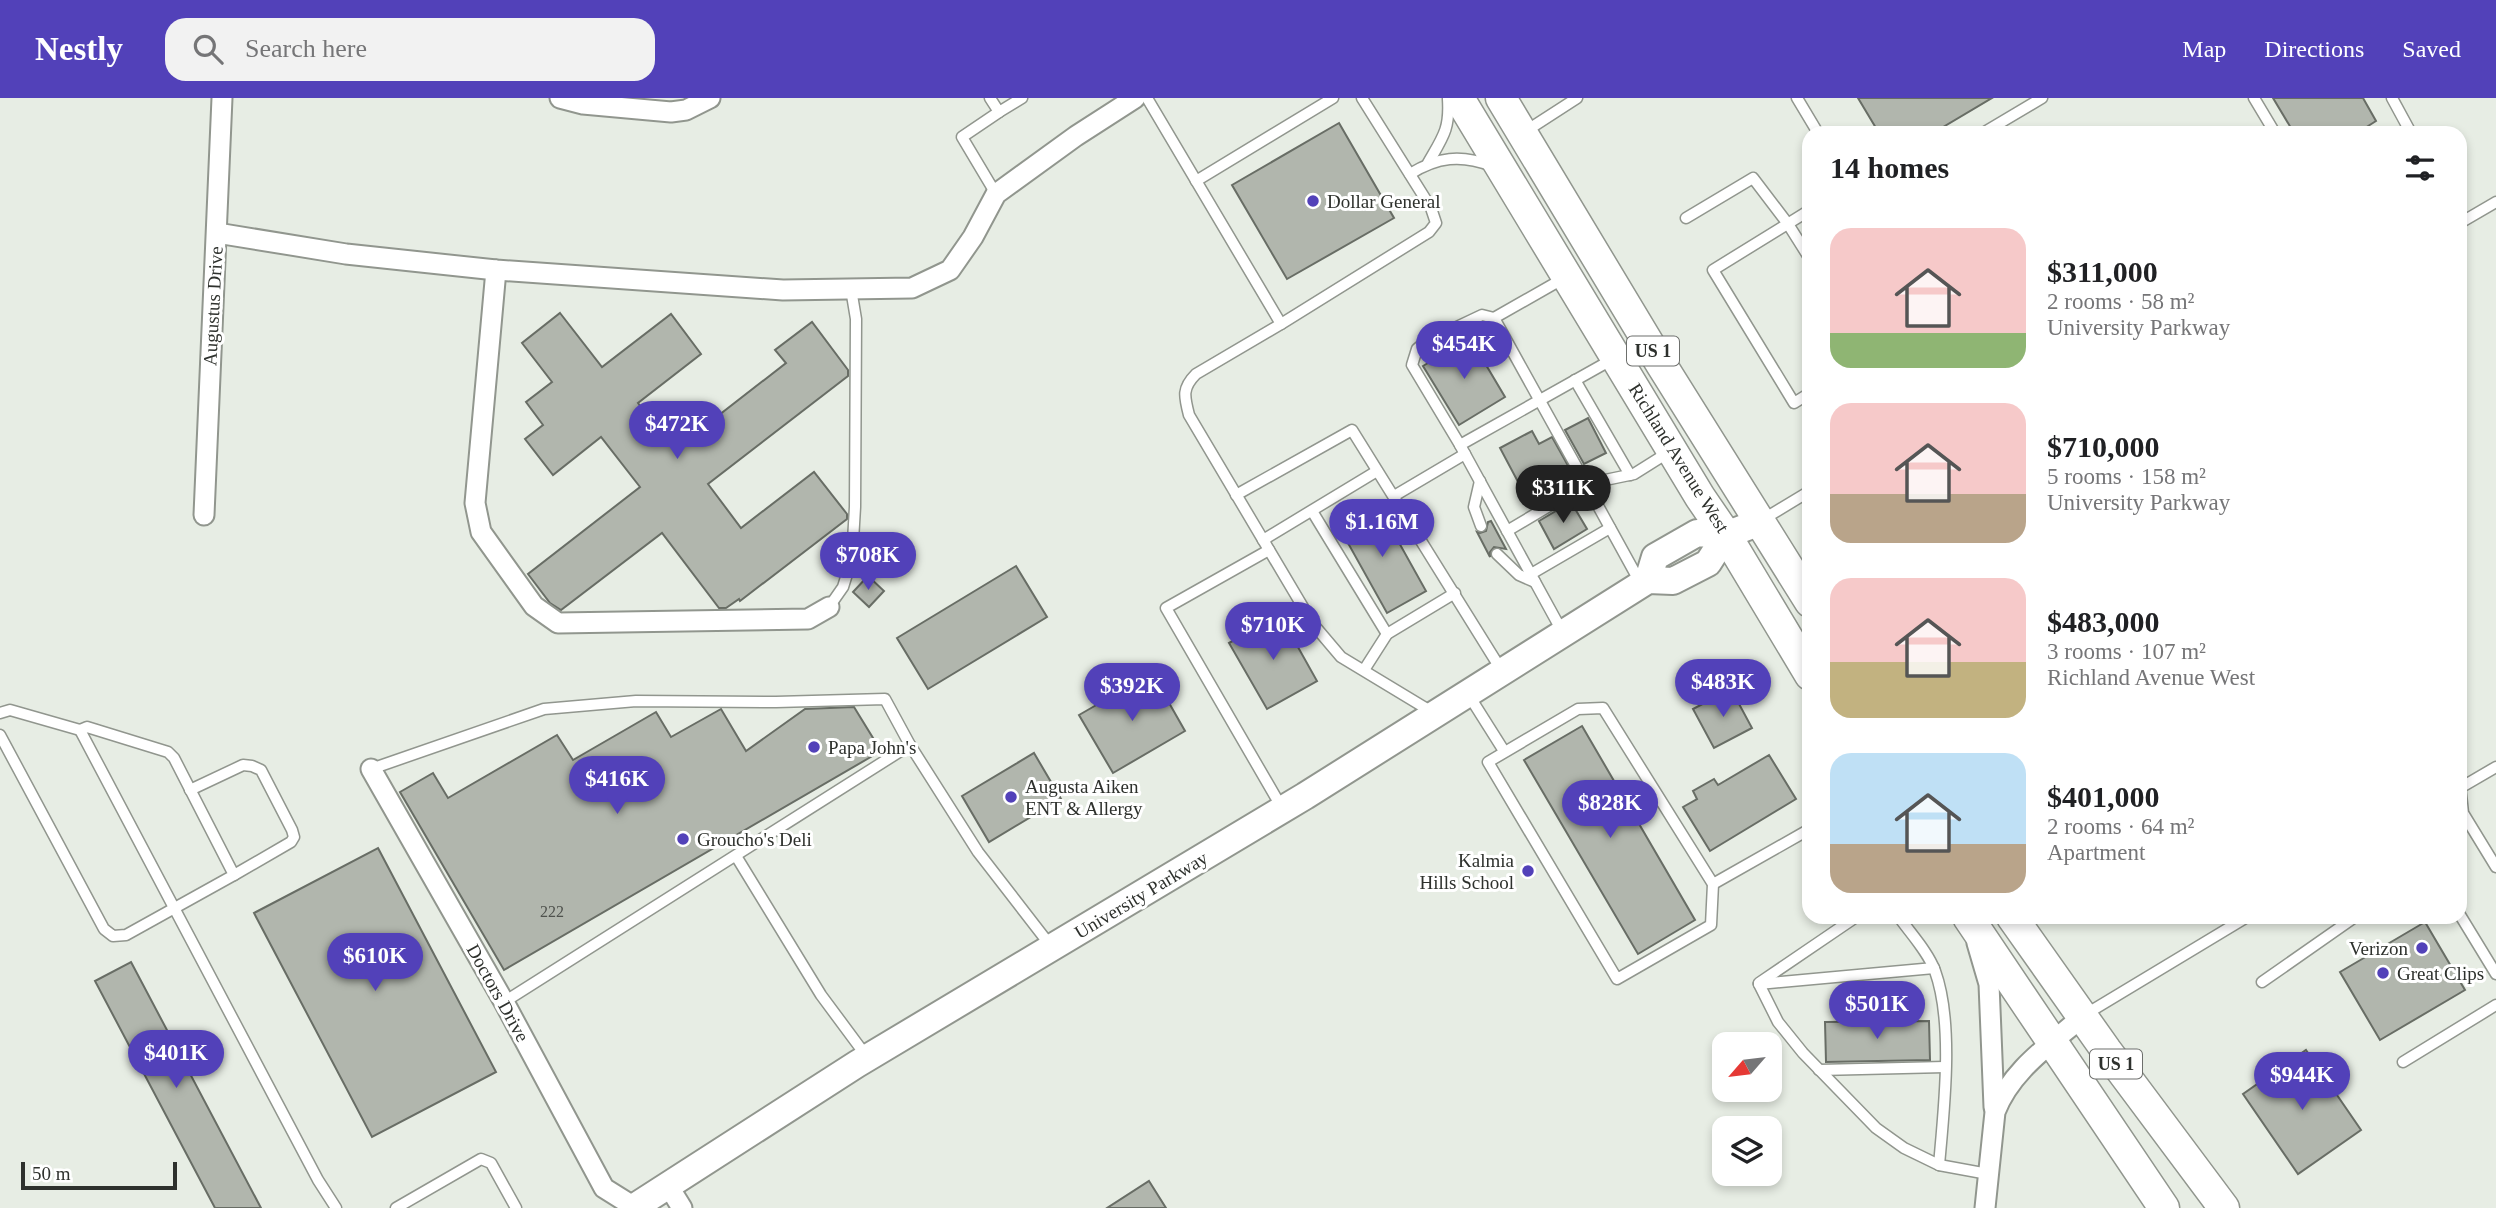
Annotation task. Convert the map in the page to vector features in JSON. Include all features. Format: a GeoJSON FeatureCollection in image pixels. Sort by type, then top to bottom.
{"type":"FeatureCollection","features":[{"type":"Feature","properties":{"kind":"main road","name":"Richland Avenue West"},"geometry":{"type":"LineString","coordinates":[[1459,98],[1802,662]]}},
{"type":"Feature","properties":{"kind":"main road","name":"Richland Avenue West"},"geometry":{"type":"LineString","coordinates":[[1501,98],[1661,364],[1802,589]]}},
{"type":"Feature","properties":{"kind":"main road","name":"US 1"},"geometry":{"type":"LineString","coordinates":[[1971,924],[2164,1208]]}},
{"type":"Feature","properties":{"kind":"main road","name":"US 1"},"geometry":{"type":"LineString","coordinates":[[2017,924],[2224,1208]]}},
{"type":"Feature","properties":{"kind":"street","name":"Augustus Drive"},"geometry":{"type":"LineString","coordinates":[[204,515],[222,98]]}},
{"type":"Feature","properties":{"kind":"street"},"geometry":{"type":"LineString","coordinates":[[560,98],[583,104],[671,112],[686,110],[710,98]]}},
{"type":"Feature","properties":{"kind":"street"},"geometry":{"type":"LineString","coordinates":[[217,233],[346,254],[496,271],[783,290],[912,288],[950,270],[973,237],[996,194],[1076,136],[1134,99]]}},
{"type":"Feature","properties":{"kind":"street"},"geometry":{"type":"LineString","coordinates":[[496,271],[475,503],[481,532],[534,606],[558,622],[808,619],[829,607]]}},
{"type":"Feature","properties":{"kind":"street","name":"University Parkway"},"geometry":{"type":"LineString","coordinates":[[635,1208],[676,1197],[867,1058],[1282,809],[1564,634],[1645,582],[1655,557],[1697,533],[1727,535],[1760,522]]}},
{"type":"Feature","properties":{"kind":"street","name":"Doctors Drive"},"geometry":{"type":"LineString","coordinates":[[371,769],[504,1002],[604,1188],[635,1208]]}},
{"type":"Feature","properties":{"kind":"street"},"geometry":{"type":"LineString","coordinates":[[1969,924],[1989,984],[1994,1112],[1985,1208]]}},
{"type":"Feature","properties":{"kind":"street"},"geometry":{"type":"LineString","coordinates":[[1994,1112],[2010,1082],[2083,1016]]}},
{"type":"Feature","properties":{"kind":"lane"},"geometry":{"type":"LineString","coordinates":[[990,98],[999,112]]}},
{"type":"Feature","properties":{"kind":"lane"},"geometry":{"type":"LineString","coordinates":[[996,194],[962,137],[1022,98]]}},
{"type":"Feature","properties":{"kind":"lane"},"geometry":{"type":"LineString","coordinates":[[1196,181],[1333,98]]}},
{"type":"Feature","properties":{"kind":"lane"},"geometry":{"type":"LineString","coordinates":[[1362,98],[1431,208],[1436,223],[1430,232],[1196,374],[1187,384],[1185,400],[1189,415],[1313,624],[1341,657],[1436,714]]}},
{"type":"Feature","properties":{"kind":"lane"},"geometry":{"type":"LineString","coordinates":[[1428,163],[1444,136],[1449,120],[1448,98]]}},
{"type":"Feature","properties":{"kind":"lane"},"geometry":{"type":"LineString","coordinates":[[1522,133],[1577,98]]}},
{"type":"Feature","properties":{"kind":"lane"},"geometry":{"type":"LineString","coordinates":[[1797,98],[1814,126]]}},
{"type":"Feature","properties":{"kind":"lane"},"geometry":{"type":"LineString","coordinates":[[1995,126],[2042,98]]}},
{"type":"Feature","properties":{"kind":"lane"},"geometry":{"type":"LineString","coordinates":[[2254,98],[2271,126]]}},
{"type":"Feature","properties":{"kind":"lane"},"geometry":{"type":"LineString","coordinates":[[2392,98],[2407,126]]}},
{"type":"Feature","properties":{"kind":"lane"},"geometry":{"type":"LineString","coordinates":[[1134,99],[1196,181],[1281,324]]}},
{"type":"Feature","properties":{"kind":"lane"},"geometry":{"type":"LineString","coordinates":[[1410,174],[1428,163],[1457,158],[1478,161],[1503,170]]}},
{"type":"Feature","properties":{"kind":"lane"},"geometry":{"type":"LineString","coordinates":[[1686,218],[1753,178],[1802,246]]}},
{"type":"Feature","properties":{"kind":"lane"},"geometry":{"type":"LineString","coordinates":[[2467,219],[2496,202]]}},
{"type":"Feature","properties":{"kind":"lane"},"geometry":{"type":"LineString","coordinates":[[1802,215],[1713,270],[1794,403],[1802,398]]}},
{"type":"Feature","properties":{"kind":"lane"},"geometry":{"type":"LineString","coordinates":[[1564,634],[1462,449],[1412,365],[1416,349],[1425,342],[1482,315],[1494,318],[1568,276]]}},
{"type":"Feature","properties":{"kind":"lane"},"geometry":{"type":"LineString","coordinates":[[829,607],[843,587],[852,558],[855,507],[856,319],[851,289]]}},
{"type":"Feature","properties":{"kind":"lane"},"geometry":{"type":"LineString","coordinates":[[1494,318],[1610,528],[1645,582]]}},
{"type":"Feature","properties":{"kind":"lane"},"geometry":{"type":"LineString","coordinates":[[1394,496],[1538,400],[1616,356]]}},
{"type":"Feature","properties":{"kind":"lane"},"geometry":{"type":"LineString","coordinates":[[1575,380],[1630,475]]}},
{"type":"Feature","properties":{"kind":"lane"},"geometry":{"type":"LineString","coordinates":[[1236,495],[1352,430],[1503,672]]}},
{"type":"Feature","properties":{"kind":"lane"},"geometry":{"type":"LineString","coordinates":[[1507,531],[1586,484],[1630,475],[1672,450]]}},
{"type":"Feature","properties":{"kind":"lane"},"geometry":{"type":"LineString","coordinates":[[1263,540],[1377,471]]}},
{"type":"Feature","properties":{"kind":"lane"},"geometry":{"type":"LineString","coordinates":[[1480,481],[1474,507],[1480,526]]}},
{"type":"Feature","properties":{"kind":"lane"},"geometry":{"type":"LineString","coordinates":[[1760,522],[1802,496]]}},
{"type":"Feature","properties":{"kind":"lane"},"geometry":{"type":"LineString","coordinates":[[1312,511],[1387,634]]}},
{"type":"Feature","properties":{"kind":"lane"},"geometry":{"type":"LineString","coordinates":[[1497,554],[1519,575],[1533,578],[1610,528]]}},
{"type":"Feature","properties":{"kind":"lane"},"geometry":{"type":"LineString","coordinates":[[1269,550],[1167,608],[1282,809]]}},
{"type":"Feature","properties":{"kind":"lane"},"geometry":{"type":"LineString","coordinates":[[1364,670],[1387,634],[1455,593]]}},
{"type":"Feature","properties":{"kind":"lane"},"geometry":{"type":"LineString","coordinates":[[1468,694],[1504,751]]}},
{"type":"Feature","properties":{"kind":"lane"},"geometry":{"type":"LineString","coordinates":[[371,769],[544,709],[636,701],[776,702],[885,699],[910,745],[978,852],[1052,948]]}},
{"type":"Feature","properties":{"kind":"lane"},"geometry":{"type":"LineString","coordinates":[[1603,708],[1713,884],[1711,925],[1617,979],[1488,762],[1578,709],[1603,708]]}},
{"type":"Feature","properties":{"kind":"lane"},"geometry":{"type":"LineString","coordinates":[[0,713],[10,710],[80,730],[88,727],[168,752],[174,758],[234,875]]}},
{"type":"Feature","properties":{"kind":"lane"},"geometry":{"type":"LineString","coordinates":[[80,730],[318,1180],[336,1208]]}},
{"type":"Feature","properties":{"kind":"lane"},"geometry":{"type":"LineString","coordinates":[[0,735],[104,929],[113,936],[127,935],[291,842],[294,837],[261,770],[243,765],[190,790]]}},
{"type":"Feature","properties":{"kind":"lane"},"geometry":{"type":"LineString","coordinates":[[504,1002],[910,745]]}},
{"type":"Feature","properties":{"kind":"lane"},"geometry":{"type":"LineString","coordinates":[[2467,784],[2496,767]]}},
{"type":"Feature","properties":{"kind":"lane"},"geometry":{"type":"LineString","coordinates":[[2467,820],[2496,867]]}},
{"type":"Feature","properties":{"kind":"lane"},"geometry":{"type":"LineString","coordinates":[[1713,884],[1802,834]]}},
{"type":"Feature","properties":{"kind":"lane"},"geometry":{"type":"LineString","coordinates":[[736,856],[821,995],[867,1058]]}},
{"type":"Feature","properties":{"kind":"lane"},"geometry":{"type":"LineString","coordinates":[[1759,984],[1846,924]]}},
{"type":"Feature","properties":{"kind":"lane"},"geometry":{"type":"LineString","coordinates":[[1904,924],[1934,968],[1944,1011],[1945,1067],[1939,1165]]}},
{"type":"Feature","properties":{"kind":"lane"},"geometry":{"type":"LineString","coordinates":[[2083,1016],[2235,924]]}},
{"type":"Feature","properties":{"kind":"lane"},"geometry":{"type":"LineString","coordinates":[[2262,982],[2341,924]]}},
{"type":"Feature","properties":{"kind":"lane"},"geometry":{"type":"LineString","coordinates":[[2465,924],[2496,974]]}},
{"type":"Feature","properties":{"kind":"lane"},"geometry":{"type":"LineString","coordinates":[[1759,984],[1934,968]]}},
{"type":"Feature","properties":{"kind":"lane"},"geometry":{"type":"LineString","coordinates":[[1759,984],[1778,1023],[1876,1128],[1904,1148],[1939,1165],[1988,1174]]}},
{"type":"Feature","properties":{"kind":"lane"},"geometry":{"type":"LineString","coordinates":[[2403,1062],[2496,1005]]}},
{"type":"Feature","properties":{"kind":"lane"},"geometry":{"type":"LineString","coordinates":[[1819,1070],[1945,1067]]}},
{"type":"Feature","properties":{"kind":"lane"},"geometry":{"type":"LineString","coordinates":[[396,1208],[481,1159],[491,1163],[516,1208]]}},
{"type":"Feature","properties":{"kind":"building"},"geometry":{"type":"Polygon","coordinates":[[[1858,98],[1992,98],[1945,126],[1875,126],[1858,98]]]}},
{"type":"Feature","properties":{"kind":"building"},"geometry":{"type":"Polygon","coordinates":[[[2273,98],[2363,98],[2376,121],[2368,126],[2290,126],[2273,98]]]}},
{"type":"Feature","properties":{"kind":"building","name":"Dollar General"},"geometry":{"type":"Polygon","coordinates":[[[1339,123],[1394,218],[1287,279],[1232,185],[1339,123]]]}},
{"type":"Feature","properties":{"kind":"building"},"geometry":{"type":"Polygon","coordinates":[[[560,313],[602,367],[671,314],[701,354],[638,403],[674,450],[786,363],[775,350],[812,322],[848,370],[848,376],[708,484],[741,528],[814,472],[847,514],[847,519],[740,601],[739,599],[726,608],[719,608],[662,533],[561,610],[550,603],[528,574],[640,487],[601,437],[553,475],[525,439],[543,425],[526,402],[552,382],[522,343],[560,313]]]}},
{"type":"Feature","properties":{"kind":"building"},"geometry":{"type":"Polygon","coordinates":[[[1470,338],[1505,397],[1459,425],[1423,366],[1470,338]]]}},
{"type":"Feature","properties":{"kind":"building"},"geometry":{"type":"Polygon","coordinates":[[[1588,418],[1606,453],[1584,464],[1565,430],[1588,418]]]}},
{"type":"Feature","properties":{"kind":"building"},"geometry":{"type":"Polygon","coordinates":[[[1532,431],[1539,444],[1552,437],[1571,471],[1557,478],[1563,489],[1532,508],[1500,448],[1532,431]]]}},
{"type":"Feature","properties":{"kind":"building"},"geometry":{"type":"Polygon","coordinates":[[[1571,502],[1587,529],[1554,549],[1539,521],[1571,502]]]}},
{"type":"Feature","properties":{"kind":"building"},"geometry":{"type":"Polygon","coordinates":[[[1378,505],[1426,591],[1387,613],[1339,527],[1378,505]]]}},
{"type":"Feature","properties":{"kind":"building"},"geometry":{"type":"Polygon","coordinates":[[[1491,521],[1506,549],[1494,547],[1490,557],[1477,532],[1486,531],[1488,522],[1491,521]]]}},
{"type":"Feature","properties":{"kind":"building"},"geometry":{"type":"Polygon","coordinates":[[[1016,566],[1047,617],[928,689],[897,638],[1016,566]]]}},
{"type":"Feature","properties":{"kind":"building"},"geometry":{"type":"Polygon","coordinates":[[[868,576],[884,591],[869,607],[853,592],[868,576]]]}},
{"type":"Feature","properties":{"kind":"building"},"geometry":{"type":"Polygon","coordinates":[[[1280,615],[1317,681],[1267,709],[1229,643],[1280,615]]]}},
{"type":"Feature","properties":{"kind":"building"},"geometry":{"type":"Polygon","coordinates":[[[1152,673],[1185,731],[1113,773],[1079,715],[1152,673]]]}},
{"type":"Feature","properties":{"kind":"building"},"geometry":{"type":"Polygon","coordinates":[[[1731,689],[1752,728],[1714,748],[1693,709],[1731,689]]]}},
{"type":"Feature","properties":{"kind":"building"},"geometry":{"type":"Polygon","coordinates":[[[854,707],[881,751],[504,970],[400,792],[433,773],[448,798],[557,735],[573,760],[656,712],[671,737],[721,709],[746,751],[805,709],[854,707]]]}},
{"type":"Feature","properties":{"kind":"building"},"geometry":{"type":"Polygon","coordinates":[[[1582,726],[1695,920],[1638,954],[1524,760],[1582,726]]]}},
{"type":"Feature","properties":{"kind":"building","name":"Augusta Aiken ENT & Allergy"},"geometry":{"type":"Polygon","coordinates":[[[1034,753],[1061,799],[989,842],[962,796],[1034,753]]]}},
{"type":"Feature","properties":{"kind":"building"},"geometry":{"type":"Polygon","coordinates":[[[1769,755],[1796,799],[1710,851],[1683,807],[1697,799],[1693,791],[1714,779],[1718,785],[1769,755]]]}},
{"type":"Feature","properties":{"kind":"building"},"geometry":{"type":"Polygon","coordinates":[[[378,848],[496,1072],[372,1137],[254,913],[378,848]]]}},
{"type":"Feature","properties":{"kind":"building"},"geometry":{"type":"Polygon","coordinates":[[[2422,924],[2426,924],[2465,990],[2380,1040],[2340,972],[2422,924]]]}},
{"type":"Feature","properties":{"kind":"building"},"geometry":{"type":"Polygon","coordinates":[[[131,962],[261,1208],[215,1208],[95,981],[131,962]]]}},
{"type":"Feature","properties":{"kind":"building"},"geometry":{"type":"Polygon","coordinates":[[[1929,1021],[1930,1060],[1826,1062],[1825,1022],[1929,1021]]]}},
{"type":"Feature","properties":{"kind":"building"},"geometry":{"type":"Polygon","coordinates":[[[2306,1050],[2361,1130],[2298,1174],[2243,1094],[2306,1050]]]}},
{"type":"Feature","properties":{"kind":"building"},"geometry":{"type":"Polygon","coordinates":[[[1149,1181],[1166,1208],[1107,1208],[1149,1181]]]}},
{"type":"Feature","properties":{"kind":"place","name":"Dollar General"},"geometry":{"type":"Point","coordinates":[1313,201]}},
{"type":"Feature","properties":{"kind":"place","name":"Papa John's"},"geometry":{"type":"Point","coordinates":[814,747]}},
{"type":"Feature","properties":{"kind":"place","name":"Augusta Aiken ENT & Allergy"},"geometry":{"type":"Point","coordinates":[1011,797]}},
{"type":"Feature","properties":{"kind":"place","name":"Groucho's Deli"},"geometry":{"type":"Point","coordinates":[683,839]}},
{"type":"Feature","properties":{"kind":"place","name":"Kalmia Hills School"},"geometry":{"type":"Point","coordinates":[1528,871]}},
{"type":"Feature","properties":{"kind":"place","name":"Verizon"},"geometry":{"type":"Point","coordinates":[2422,948]}},
{"type":"Feature","properties":{"kind":"place","name":"Great Clips"},"geometry":{"type":"Point","coordinates":[2383,973]}}]}
